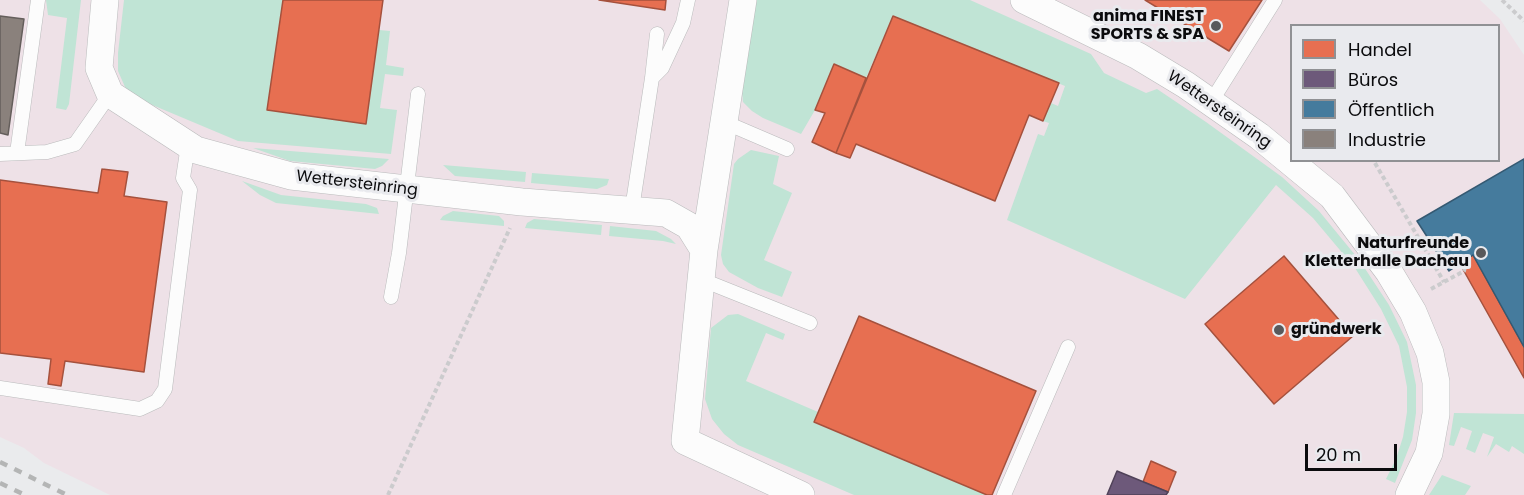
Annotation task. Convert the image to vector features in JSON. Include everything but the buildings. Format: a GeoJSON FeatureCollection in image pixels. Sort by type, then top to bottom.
{"type":"FeatureCollection","features":[{"type":"Feature","properties":{"kind":"street"},"geometry":{"type":"LineString","coordinates":[[105,0],[99,68],[110,94]]}},
{"type":"Feature","properties":{"kind":"street"},"geometry":{"type":"LineString","coordinates":[[743,0],[700,279],[685,441],[801,495]]}},
{"type":"Feature","properties":{"kind":"street","name":"Wettersteinring"},"geometry":{"type":"LineString","coordinates":[[1024,0],[1138,57],[1211,102],[1290,161]]}},
{"type":"Feature","properties":{"kind":"street","name":"Wettersteinring"},"geometry":{"type":"LineString","coordinates":[[110,94],[196,150],[291,176],[522,202],[666,213],[689,226],[704,250]]}},
{"type":"Feature","properties":{"kind":"street","name":"Wettersteinring"},"geometry":{"type":"LineString","coordinates":[[1291,162],[1332,196],[1389,272],[1407,302],[1430,353],[1436,382],[1436,414],[1429,453],[1408,495]]}},
{"type":"Feature","properties":{"kind":"lane"},"geometry":{"type":"LineString","coordinates":[[17,153],[38,0]]}},
{"type":"Feature","properties":{"kind":"lane"},"geometry":{"type":"LineString","coordinates":[[652,78],[662,68],[683,23],[688,0]]}},
{"type":"Feature","properties":{"kind":"lane"},"geometry":{"type":"LineString","coordinates":[[1211,102],[1275,0]]}},
{"type":"Feature","properties":{"kind":"lane"},"geometry":{"type":"LineString","coordinates":[[1262,21],[1273,31]]}},
{"type":"Feature","properties":{"kind":"lane"},"geometry":{"type":"LineString","coordinates":[[632,209],[657,34]]}},
{"type":"Feature","properties":{"kind":"lane"},"geometry":{"type":"LineString","coordinates":[[0,154],[47,152],[75,144],[110,94]]}},
{"type":"Feature","properties":{"kind":"lane"},"geometry":{"type":"LineString","coordinates":[[391,297],[399,253],[418,94]]}},
{"type":"Feature","properties":{"kind":"lane"},"geometry":{"type":"LineString","coordinates":[[724,122],[787,149]]}},
{"type":"Feature","properties":{"kind":"lane"},"geometry":{"type":"LineString","coordinates":[[0,388],[140,408],[158,401],[165,389],[189,202],[190,190],[183,178],[188,145]]}},
{"type":"Feature","properties":{"kind":"lane"},"geometry":{"type":"LineString","coordinates":[[700,279],[810,323]]}},
{"type":"Feature","properties":{"kind":"lane"},"geometry":{"type":"LineString","coordinates":[[1004,495],[1068,347]]}},
{"type":"Feature","properties":{"kind":"path"},"geometry":{"type":"LineString","coordinates":[[1502,0],[1524,21]]}},
{"type":"Feature","properties":{"kind":"path"},"geometry":{"type":"LineString","coordinates":[[1375,163],[1444,282]]}},
{"type":"Feature","properties":{"kind":"path"},"geometry":{"type":"LineString","coordinates":[[388,495],[522,202]]}},
{"type":"Feature","properties":{"kind":"path"},"geometry":{"type":"LineString","coordinates":[[1407,302],[1464,272],[1467,259]]}},
{"type":"Feature","properties":{"kind":"shaded area"},"geometry":{"type":"Polygon","coordinates":[[[0,0],[1480,0],[1500,19],[1524,55],[1524,495],[110,495],[44,463],[24,448],[0,437],[0,0]]]}},
{"type":"Feature","properties":{"kind":"green space"},"geometry":{"type":"Polygon","coordinates":[[[46,0],[81,0],[69,104],[66,110],[56,108],[67,18],[48,15],[46,0]]]}},
{"type":"Feature","properties":{"kind":"green space"},"geometry":{"type":"Polygon","coordinates":[[[124,0],[283,0],[267,110],[366,124],[379,30],[390,31],[386,65],[404,68],[403,76],[385,74],[380,108],[397,110],[391,154],[238,141],[138,99],[125,87],[118,71],[124,0]]]}},
{"type":"Feature","properties":{"kind":"green space"},"geometry":{"type":"Polygon","coordinates":[[[756,0],[970,0],[1091,54],[1104,73],[1146,93],[1157,89],[1282,177],[1319,211],[1360,261],[1389,305],[1407,342],[1416,385],[1416,413],[1412,440],[1395,483],[1386,479],[1403,437],[1407,412],[1407,387],[1399,346],[1381,309],[1355,268],[1313,218],[1276,185],[1185,299],[1007,220],[1038,134],[1044,136],[1049,123],[1043,121],[1051,103],[1058,106],[1065,86],[893,16],[866,78],[834,65],[815,110],[801,134],[763,118],[743,102],[742,92],[756,0]]]}},
{"type":"Feature","properties":{"kind":"green space"},"geometry":{"type":"Polygon","coordinates":[[[253,148],[389,159],[375,169],[290,161],[253,148]]]}},
{"type":"Feature","properties":{"kind":"green space"},"geometry":{"type":"Polygon","coordinates":[[[751,150],[779,156],[773,184],[792,193],[764,260],[792,272],[782,297],[758,288],[729,272],[723,264],[721,255],[734,164],[751,150]]]}},
{"type":"Feature","properties":{"kind":"green space"},"geometry":{"type":"Polygon","coordinates":[[[443,165],[526,172],[525,182],[455,176],[443,165]]]}},
{"type":"Feature","properties":{"kind":"green space"},"geometry":{"type":"Polygon","coordinates":[[[532,173],[609,179],[607,185],[597,189],[531,183],[532,173]]]}},
{"type":"Feature","properties":{"kind":"green space"},"geometry":{"type":"Polygon","coordinates":[[[242,181],[281,195],[366,204],[377,208],[379,214],[276,203],[260,195],[242,181]]]}},
{"type":"Feature","properties":{"kind":"green space"},"geometry":{"type":"Polygon","coordinates":[[[453,211],[499,216],[504,221],[504,226],[440,220],[453,211]]]}},
{"type":"Feature","properties":{"kind":"green space"},"geometry":{"type":"Polygon","coordinates":[[[534,219],[602,225],[601,235],[525,228],[527,223],[534,219]]]}},
{"type":"Feature","properties":{"kind":"green space"},"geometry":{"type":"Polygon","coordinates":[[[610,226],[656,231],[676,244],[609,236],[610,226]]]}},
{"type":"Feature","properties":{"kind":"green space"},"geometry":{"type":"Polygon","coordinates":[[[738,314],[785,334],[783,340],[766,333],[746,381],[818,412],[815,423],[987,495],[854,495],[738,445],[724,434],[712,419],[705,399],[711,328],[728,315],[738,314]]]}},
{"type":"Feature","properties":{"kind":"green space"},"geometry":{"type":"Polygon","coordinates":[[[1454,413],[1524,414],[1524,454],[1512,446],[1509,452],[1496,444],[1487,457],[1494,437],[1483,433],[1475,453],[1466,449],[1472,431],[1461,427],[1454,446],[1449,445],[1454,413]]]}},
{"type":"Feature","properties":{"kind":"green space"},"geometry":{"type":"Polygon","coordinates":[[[1442,475],[1471,486],[1465,495],[1429,495],[1442,475]]]}},
{"type":"Feature","properties":{"kind":"railway"},"geometry":{"type":"LineString","coordinates":[[0,462],[67,495]]}},
{"type":"Feature","properties":{"kind":"railway"},"geometry":{"type":"LineString","coordinates":[[0,483],[25,495]]}},
{"type":"Feature","properties":{"kind":"place","name":"anima FINEST SPORTS & SPA"},"geometry":{"type":"Point","coordinates":[1216,26]}},
{"type":"Feature","properties":{"kind":"place","name":"Naturfreunde Kletterhalle Dachau"},"geometry":{"type":"Point","coordinates":[1481,253]}},
{"type":"Feature","properties":{"kind":"place","name":"gründwerk"},"geometry":{"type":"Point","coordinates":[1279,330]}}]}
